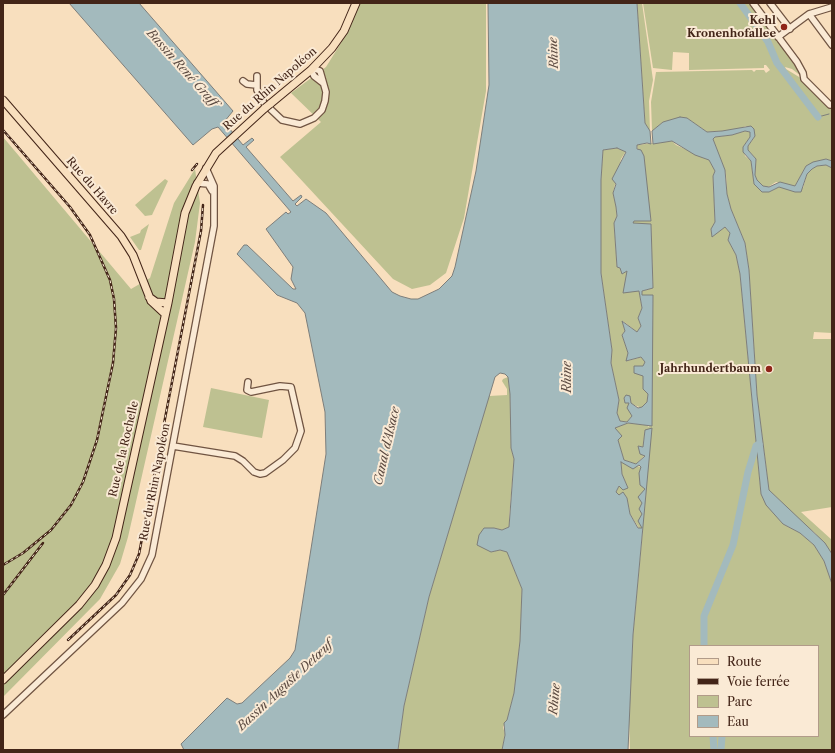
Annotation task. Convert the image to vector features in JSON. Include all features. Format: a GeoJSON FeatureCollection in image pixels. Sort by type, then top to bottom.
{"type":"FeatureCollection","features":[{"type":"Feature","properties":{"kind":"main road","name":"Rue du Rhin Napoléon"},"geometry":{"type":"LineString","coordinates":[[200,182],[206,168],[216,153],[228,141],[267,106],[313,71],[344,31],[356,3]]}},
{"type":"Feature","properties":{"kind":"main road","name":"Rue du Havre"},"geometry":{"type":"LineString","coordinates":[[3,100],[126,243],[154,306],[165,314]]}},
{"type":"Feature","properties":{"kind":"main road","name":"Rue de la Rochelle"},"geometry":{"type":"LineString","coordinates":[[3,680],[79,605],[98,581],[106,565],[116,538],[168,303],[184,219],[200,182]]}},
{"type":"Feature","properties":{"kind":"main road"},"geometry":{"type":"LineString","coordinates":[[149,296],[156,302],[168,303]]}},
{"type":"Feature","properties":{"kind":"street"},"geometry":{"type":"LineString","coordinates":[[753,3],[803,73],[804,79],[831,105]]}},
{"type":"Feature","properties":{"kind":"street"},"geometry":{"type":"LineString","coordinates":[[770,3],[790,29]]}},
{"type":"Feature","properties":{"kind":"street"},"geometry":{"type":"LineString","coordinates":[[778,37],[809,14],[832,7]]}},
{"type":"Feature","properties":{"kind":"street"},"geometry":{"type":"LineString","coordinates":[[809,14],[832,45]]}},
{"type":"Feature","properties":{"kind":"street"},"geometry":{"type":"LineString","coordinates":[[257,76],[256,85],[260,98],[276,116],[286,122],[300,124],[311,120],[322,110],[326,97],[320,71],[322,62],[327,54]]}},
{"type":"Feature","properties":{"kind":"street"},"geometry":{"type":"LineString","coordinates":[[313,71],[320,71]]}},
{"type":"Feature","properties":{"kind":"street"},"geometry":{"type":"LineString","coordinates":[[313,71],[324,84]]}},
{"type":"Feature","properties":{"kind":"street"},"geometry":{"type":"LineString","coordinates":[[243,81],[247,84],[256,85]]}},
{"type":"Feature","properties":{"kind":"street"},"geometry":{"type":"LineString","coordinates":[[66,173],[73,167]]}},
{"type":"Feature","properties":{"kind":"street","name":"Rue du Rhin Napoléon"},"geometry":{"type":"LineString","coordinates":[[3,715],[122,603],[141,580],[148,566],[156,543],[213,231],[213,183],[206,168]]}},
{"type":"Feature","properties":{"kind":"street"},"geometry":{"type":"LineString","coordinates":[[200,182],[211,187],[214,196]]}},
{"type":"Feature","properties":{"kind":"street"},"geometry":{"type":"LineString","coordinates":[[173,446],[234,456],[243,461],[254,472],[260,474],[265,473],[287,457],[297,444],[301,431],[291,386],[280,386],[251,392],[247,390],[248,382]]}},
{"type":"Feature","properties":{"kind":"green space"},"geometry":{"type":"Polygon","coordinates":[[[360,3],[486,3],[486,91],[464,218],[446,273],[430,285],[412,289],[393,279],[280,157],[321,122],[291,93],[326,67],[349,30],[360,3]]]}},
{"type":"Feature","properties":{"kind":"green space"},"geometry":{"type":"Polygon","coordinates":[[[637,3],[642,3],[653,80],[649,101],[650,131],[645,123],[637,3]]]}},
{"type":"Feature","properties":{"kind":"green space"},"geometry":{"type":"Polygon","coordinates":[[[643,3],[750,3],[802,72],[801,76],[792,69],[785,67],[786,69],[804,80],[832,110],[832,161],[826,159],[806,166],[795,186],[776,182],[768,187],[763,186],[757,180],[755,175],[756,159],[748,150],[748,146],[754,138],[746,126],[736,130],[707,132],[687,118],[663,122],[652,131],[651,102],[656,72],[752,70],[754,72],[756,70],[764,70],[766,73],[770,70],[766,65],[764,65],[764,68],[689,70],[689,53],[673,52],[672,70],[653,68],[643,3]]]}},
{"type":"Feature","properties":{"kind":"green space"},"geometry":{"type":"Polygon","coordinates":[[[745,131],[750,132],[750,137],[743,147],[745,156],[751,161],[754,184],[769,192],[779,187],[803,188],[807,174],[812,169],[817,166],[826,165],[832,168],[832,333],[814,332],[813,339],[832,339],[832,507],[801,512],[832,540],[832,554],[815,533],[798,519],[769,490],[757,395],[749,270],[745,243],[731,209],[727,194],[726,174],[713,139],[715,137],[732,135],[745,131]]]}},
{"type":"Feature","properties":{"kind":"green space"},"geometry":{"type":"Polygon","coordinates":[[[3,137],[131,289],[150,278],[174,203],[195,169],[200,203],[195,242],[128,537],[120,564],[100,599],[3,697],[3,137]]]}},
{"type":"Feature","properties":{"kind":"green space"},"geometry":{"type":"Polygon","coordinates":[[[672,141],[676,145],[709,160],[715,171],[713,176],[715,222],[711,229],[712,236],[725,227],[730,233],[728,240],[736,255],[740,274],[761,494],[783,524],[800,533],[814,545],[824,561],[832,584],[832,750],[630,750],[629,718],[633,635],[643,528],[639,528],[630,514],[627,498],[623,493],[619,496],[616,492],[619,486],[628,488],[622,474],[621,462],[641,467],[645,489],[642,503],[642,527],[646,492],[645,430],[643,447],[638,446],[645,455],[636,464],[624,460],[614,428],[628,423],[646,425],[649,427],[653,295],[642,295],[642,291],[653,288],[651,224],[633,224],[633,221],[651,221],[637,145],[672,141]]]}},
{"type":"Feature","properties":{"kind":"green space"},"geometry":{"type":"Polygon","coordinates":[[[617,148],[626,151],[621,159],[613,193],[617,216],[614,223],[617,267],[628,271],[639,291],[642,308],[638,318],[641,326],[637,332],[623,321],[625,331],[622,335],[628,353],[627,361],[642,357],[645,362],[643,389],[648,394],[647,402],[642,408],[629,403],[632,416],[627,422],[620,421],[617,413],[619,400],[611,363],[612,350],[601,273],[601,180],[603,150],[617,148]]]}},
{"type":"Feature","properties":{"kind":"green space"},"geometry":{"type":"Polygon","coordinates":[[[165,179],[168,181],[152,215],[145,216],[135,205],[165,179]]]}},
{"type":"Feature","properties":{"kind":"green space"},"geometry":{"type":"Polygon","coordinates":[[[149,224],[141,250],[139,250],[130,237],[140,233],[141,230],[149,224]]]}},
{"type":"Feature","properties":{"kind":"green space"},"geometry":{"type":"Polygon","coordinates":[[[508,377],[510,394],[511,448],[514,459],[509,527],[502,530],[494,528],[491,552],[500,550],[507,552],[522,589],[520,641],[514,693],[507,720],[503,727],[505,734],[502,750],[398,750],[404,706],[429,597],[489,396],[507,395],[507,389],[502,381],[508,377]]]}},
{"type":"Feature","properties":{"kind":"green space"},"geometry":{"type":"Polygon","coordinates":[[[211,388],[269,400],[262,438],[203,427],[211,388]]]}},
{"type":"Feature","properties":{"kind":"water"},"geometry":{"type":"Polygon","coordinates":[[[69,3],[139,3],[233,111],[224,122],[243,145],[252,138],[254,140],[246,147],[293,201],[301,195],[302,197],[295,204],[297,206],[306,199],[326,213],[392,292],[411,299],[418,299],[439,289],[452,276],[455,267],[476,171],[489,85],[488,3],[637,3],[645,123],[650,131],[651,144],[647,143],[637,145],[637,149],[641,150],[644,156],[651,221],[634,221],[633,223],[651,224],[653,288],[642,291],[642,295],[653,295],[652,426],[628,423],[615,428],[622,436],[618,440],[624,460],[636,464],[645,456],[640,454],[638,446],[643,447],[645,430],[652,428],[633,635],[628,750],[502,750],[505,735],[504,723],[507,720],[514,693],[520,641],[522,589],[507,552],[500,550],[491,552],[477,545],[479,535],[484,528],[502,530],[509,527],[514,459],[511,448],[510,394],[508,377],[505,374],[500,373],[495,377],[429,597],[404,706],[398,750],[184,750],[181,744],[227,698],[237,704],[242,703],[290,658],[295,650],[326,454],[325,412],[305,313],[297,303],[277,295],[237,254],[244,245],[247,245],[293,289],[296,289],[291,279],[293,267],[266,229],[286,212],[288,214],[291,212],[218,127],[212,129],[193,145],[69,3]],[[617,148],[603,150],[601,180],[601,273],[612,350],[611,363],[619,400],[617,413],[620,421],[627,422],[632,416],[627,408],[629,403],[625,403],[624,398],[626,395],[630,396],[631,403],[638,408],[642,407],[647,402],[648,394],[643,389],[643,376],[634,373],[634,366],[643,366],[645,362],[641,357],[626,361],[628,353],[622,335],[625,331],[622,321],[637,332],[641,326],[638,318],[642,308],[639,291],[623,293],[627,271],[622,274],[620,268],[617,267],[614,223],[617,216],[613,193],[616,184],[612,179],[626,152],[617,148]],[[621,462],[622,474],[628,488],[623,490],[619,486],[616,492],[619,495],[623,492],[627,498],[630,514],[638,528],[642,528],[638,521],[642,514],[639,509],[642,503],[638,497],[645,489],[640,485],[639,473],[641,467],[639,465],[633,469],[621,462]]]}},
{"type":"Feature","properties":{"kind":"water"},"geometry":{"type":"Polygon","coordinates":[[[680,117],[687,118],[707,132],[751,126],[754,129],[755,136],[748,146],[748,150],[756,159],[755,175],[757,180],[763,186],[769,187],[780,182],[795,186],[806,166],[813,162],[826,159],[832,161],[832,168],[826,165],[817,166],[807,174],[801,192],[795,192],[779,187],[769,192],[762,192],[754,184],[751,161],[743,152],[743,147],[750,137],[750,132],[745,131],[732,135],[715,137],[713,139],[725,170],[727,194],[731,209],[745,243],[749,270],[757,395],[769,490],[825,543],[832,554],[832,584],[824,561],[814,545],[800,533],[783,524],[766,505],[761,494],[740,274],[736,255],[728,240],[730,233],[725,227],[712,237],[711,229],[715,222],[713,176],[715,171],[709,160],[695,155],[672,141],[653,144],[652,131],[663,122],[680,117]]]}},
{"type":"Feature","properties":{"kind":"waterway"},"geometry":{"type":"LineString","coordinates":[[740,3],[768,42],[777,63],[818,117]]}},
{"type":"Feature","properties":{"kind":"waterway"},"geometry":{"type":"LineString","coordinates":[[818,117],[829,114]]}},
{"type":"Feature","properties":{"kind":"waterway"},"geometry":{"type":"LineString","coordinates":[[704,645],[704,616],[733,545],[748,472],[756,446],[759,444]]}},
{"type":"Feature","properties":{"kind":"waterway"},"geometry":{"type":"LineString","coordinates":[[713,737],[714,750]]}},
{"type":"Feature","properties":{"kind":"waterway"},"geometry":{"type":"LineString","coordinates":[[721,750],[722,737]]}},
{"type":"Feature","properties":{"kind":"railway"},"geometry":{"type":"LineString","coordinates":[[3,130],[70,207],[90,235],[110,280],[114,299],[116,328],[113,363],[97,440],[83,482],[71,505],[51,530],[23,553],[3,565]]}},
{"type":"Feature","properties":{"kind":"railway"},"geometry":{"type":"LineString","coordinates":[[192,170],[197,164]]}},
{"type":"Feature","properties":{"kind":"railway"},"geometry":{"type":"LineString","coordinates":[[68,640],[116,595],[130,575],[139,554],[201,231],[203,205]]}},
{"type":"Feature","properties":{"kind":"railway"},"geometry":{"type":"LineString","coordinates":[[3,595],[43,543]]}},
{"type":"Feature","properties":{"kind":"place","name":"Kehl Kronenhofallee"},"geometry":{"type":"Point","coordinates":[784,27]}},
{"type":"Feature","properties":{"kind":"place","name":"Jahrhundertbaum"},"geometry":{"type":"Point","coordinates":[769,369]}},
{"type":"Feature","properties":{"kind":"water label","name":"Rhine"},"geometry":{"type":"Point","coordinates":[554,53]}},
{"type":"Feature","properties":{"kind":"water label","name":"Bassin René Graff"},"geometry":{"type":"Point","coordinates":[182,68]}},
{"type":"Feature","properties":{"kind":"water label","name":"Rhine"},"geometry":{"type":"Point","coordinates":[568,377]}},
{"type":"Feature","properties":{"kind":"water label","name":"Canal d'Alsace"},"geometry":{"type":"Point","coordinates":[387,446]}},
{"type":"Feature","properties":{"kind":"water label","name":"Bassin Auguste Detœuf"},"geometry":{"type":"Point","coordinates":[285,686]}},
{"type":"Feature","properties":{"kind":"water label","name":"Rhine"},"geometry":{"type":"Point","coordinates":[555,699]}}]}
